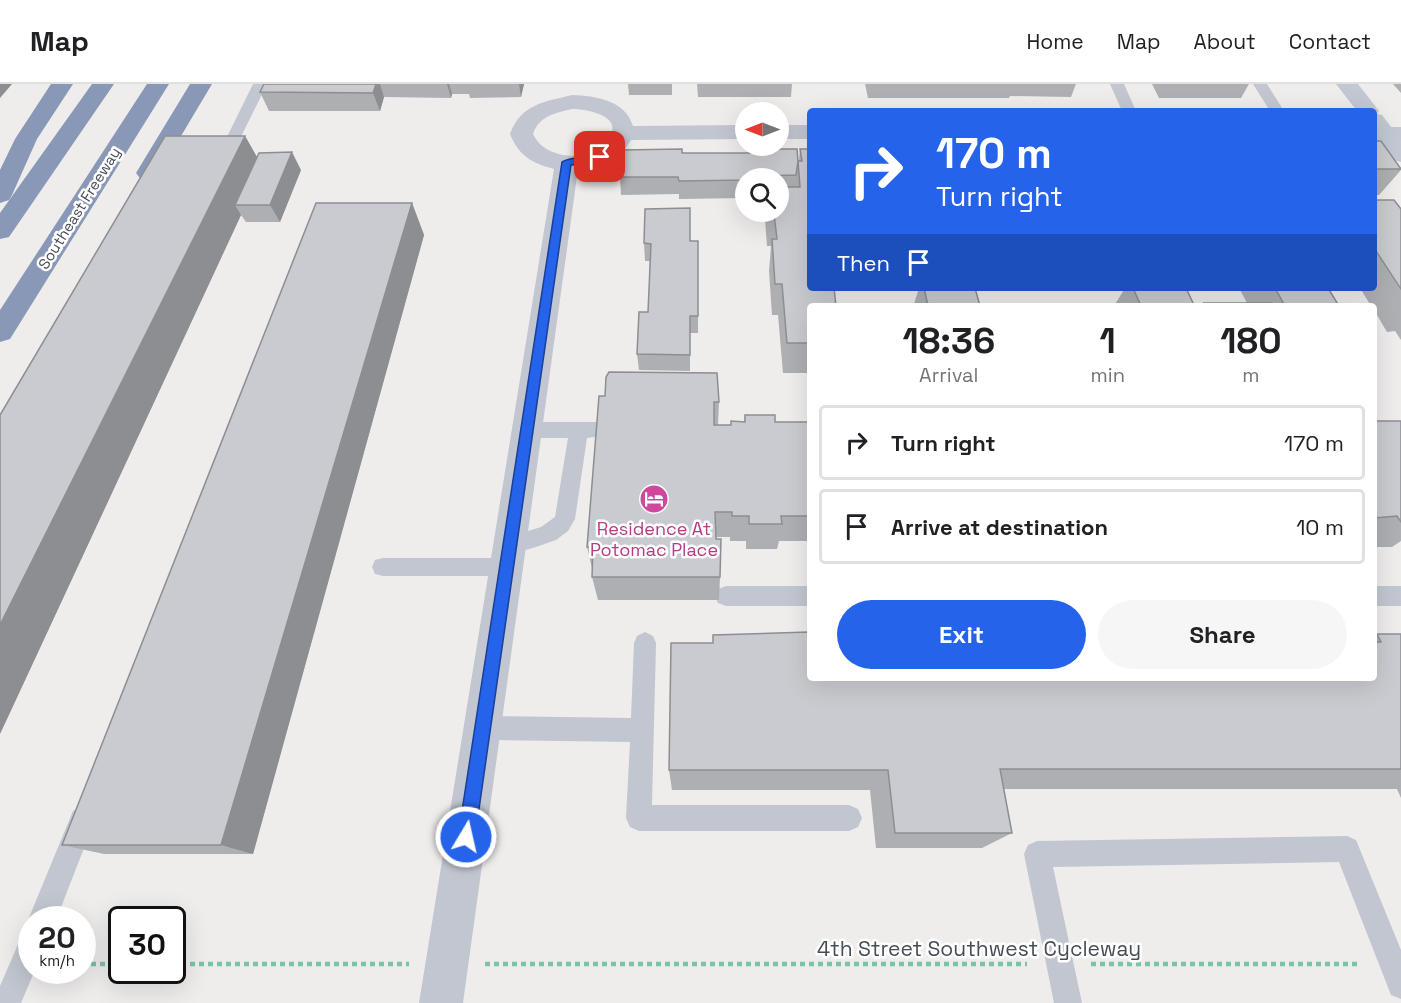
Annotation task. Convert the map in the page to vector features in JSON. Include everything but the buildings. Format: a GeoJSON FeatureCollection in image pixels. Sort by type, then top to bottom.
{"type":"FeatureCollection","features":[{"type":"Feature","properties":{"kind":"highway"},"geometry":{"type":"LineString","coordinates":[[0,195],[26,140],[62,84]]}},
{"type":"Feature","properties":{"kind":"highway"},"geometry":{"type":"LineString","coordinates":[[0,231],[103,84]]}},
{"type":"Feature","properties":{"kind":"highway","name":"Southeast Freeway"},"geometry":{"type":"LineString","coordinates":[[0,332],[158,84]]}},
{"type":"Feature","properties":{"kind":"highway"},"geometry":{"type":"LineString","coordinates":[[134,197],[201,84]]}},
{"type":"Feature","properties":{"kind":"main road"},"geometry":{"type":"LineString","coordinates":[[1347,84],[1366,108]]}},
{"type":"Feature","properties":{"kind":"main road"},"geometry":{"type":"LineString","coordinates":[[1382,131],[1401,155]]}},
{"type":"Feature","properties":{"kind":"street"},"geometry":{"type":"LineString","coordinates":[[573,93],[606,107],[616,114],[622,123],[624,133],[620,142],[600,157],[567,162],[539,157],[528,150],[522,141],[521,132],[525,122],[534,114],[573,93]]}},
{"type":"Feature","properties":{"kind":"street"},"geometry":{"type":"LineString","coordinates":[[624,133],[735,132]]}},
{"type":"Feature","properties":{"kind":"street"},"geometry":{"type":"LineString","coordinates":[[789,132],[807,132]]}},
{"type":"Feature","properties":{"kind":"street"},"geometry":{"type":"LineString","coordinates":[[441,1003],[567,162]]}},
{"type":"Feature","properties":{"kind":"lane"},"geometry":{"type":"LineString","coordinates":[[229,147],[260,84]]}},
{"type":"Feature","properties":{"kind":"lane"},"geometry":{"type":"LineString","coordinates":[[1117,84],[1129,108]]}},
{"type":"Feature","properties":{"kind":"lane"},"geometry":{"type":"LineString","coordinates":[[1260,84],[1275,108]]}},
{"type":"Feature","properties":{"kind":"lane"},"geometry":{"type":"LineString","coordinates":[[527,429],[604,429]]}},
{"type":"Feature","properties":{"kind":"lane"},"geometry":{"type":"LineString","coordinates":[[383,567],[508,556],[554,531],[565,519],[579,429]]}},
{"type":"Feature","properties":{"kind":"lane"},"geometry":{"type":"LineString","coordinates":[[726,596],[807,596]]}},
{"type":"Feature","properties":{"kind":"lane"},"geometry":{"type":"LineString","coordinates":[[1377,596],[1401,596]]}},
{"type":"Feature","properties":{"kind":"lane"},"geometry":{"type":"LineString","coordinates":[[645,643],[639,818],[849,818]]}},
{"type":"Feature","properties":{"kind":"lane"},"geometry":{"type":"LineString","coordinates":[[483,728],[642,730]]}},
{"type":"Feature","properties":{"kind":"lane"},"geometry":{"type":"LineString","coordinates":[[48,906],[89,801]]}},
{"type":"Feature","properties":{"kind":"lane"},"geometry":{"type":"LineString","coordinates":[[1068,1003],[1037,854],[1347,849],[1397,974]]}},
{"type":"Feature","properties":{"kind":"lane"},"geometry":{"type":"LineString","coordinates":[[7,1003],[18,977]]}},
{"type":"Feature","properties":{"kind":"path"},"geometry":{"type":"LineString","coordinates":[[186,964],[325,964]]}},
{"type":"Feature","properties":{"kind":"path","name":"4th Street Southwest Cycleway"},"geometry":{"type":"LineString","coordinates":[[558,964],[1060,964],[1397,974]]}},
{"type":"Feature","properties":{"kind":"place","name":"Residence At Potomac Place"},"geometry":{"type":"Point","coordinates":[654,499]}},
{"type":"Feature","properties":{"kind":"route"},"geometry":{"type":"LineString","coordinates":[[466,837],[567,162],[600,157]]}}]}
